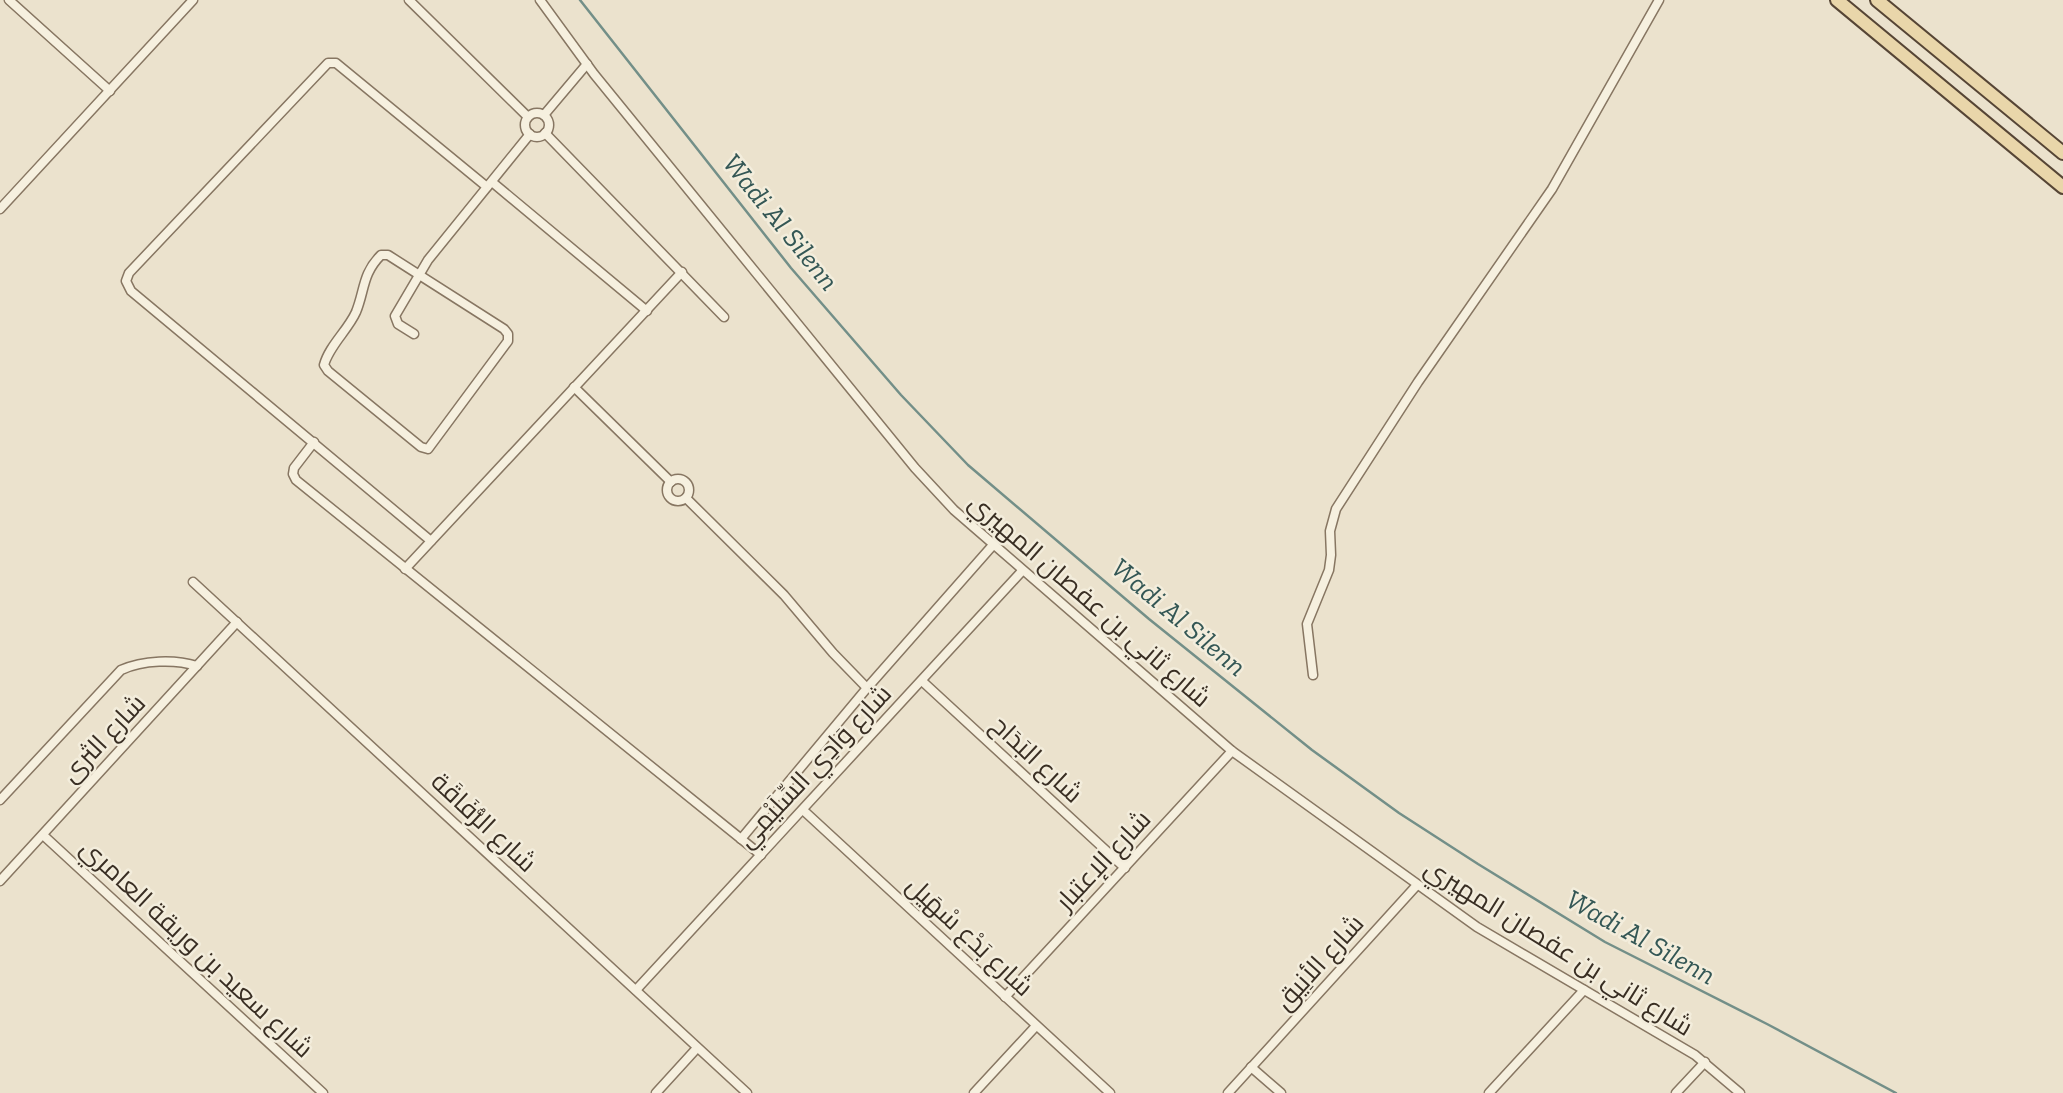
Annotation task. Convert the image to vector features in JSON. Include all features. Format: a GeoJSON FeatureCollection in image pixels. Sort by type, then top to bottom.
{"type":"FeatureCollection","features":[{"type":"Feature","properties":{"kind":"main road"},"geometry":{"type":"LineString","coordinates":[[1836,0],[2063,187]]}},
{"type":"Feature","properties":{"kind":"main road"},"geometry":{"type":"LineString","coordinates":[[1877,0],[2063,153]]}},
{"type":"Feature","properties":{"kind":"street"},"geometry":{"type":"LineString","coordinates":[[9,0],[110,91]]}},
{"type":"Feature","properties":{"kind":"street"},"geometry":{"type":"LineString","coordinates":[[0,209],[193,0]]}},
{"type":"Feature","properties":{"kind":"street"},"geometry":{"type":"LineString","coordinates":[[409,0],[528,117]]}},
{"type":"Feature","properties":{"kind":"street","name":"شارع ثاني بن عفصان المهيري"},"geometry":{"type":"LineString","coordinates":[[540,0],[587,64],[921,476],[954,510],[1232,751],[1477,927],[1705,1062],[1740,1093]]}},
{"type":"Feature","properties":{"kind":"street"},"geometry":{"type":"LineString","coordinates":[[1312,675],[1307,624],[1329,570],[1330,531],[1336,509],[1418,382],[1552,189],[1659,0]]}},
{"type":"Feature","properties":{"kind":"street"},"geometry":{"type":"LineString","coordinates":[[431,541],[131,291],[126,281],[129,273],[328,63],[336,63],[647,311]]}},
{"type":"Feature","properties":{"kind":"street"},"geometry":{"type":"LineString","coordinates":[[544,115],[587,64]]}},
{"type":"Feature","properties":{"kind":"street"},"geometry":{"type":"LineString","coordinates":[[537,113],[544,115],[549,123],[545,133],[537,137],[530,134],[525,126],[528,117],[537,113]]}},
{"type":"Feature","properties":{"kind":"street"},"geometry":{"type":"LineString","coordinates":[[545,133],[724,317]]}},
{"type":"Feature","properties":{"kind":"street"},"geometry":{"type":"LineString","coordinates":[[414,334],[398,324],[394,318],[418,274],[530,134]]}},
{"type":"Feature","properties":{"kind":"street"},"geometry":{"type":"LineString","coordinates":[[388,255],[418,274],[504,329],[509,338],[433,444],[424,449],[324,365],[354,315],[362,286],[378,257],[388,255]]}},
{"type":"Feature","properties":{"kind":"street"},"geometry":{"type":"LineString","coordinates":[[405,569],[682,272]]}},
{"type":"Feature","properties":{"kind":"street"},"geometry":{"type":"LineString","coordinates":[[574,387],[671,482]]}},
{"type":"Feature","properties":{"kind":"street"},"geometry":{"type":"LineString","coordinates":[[314,443],[294,468],[294,477],[761,855]]}},
{"type":"Feature","properties":{"kind":"street"},"geometry":{"type":"LineString","coordinates":[[681,480],[687,484],[689,491],[686,498],[679,501],[672,499],[668,493],[671,482],[681,480]]}},
{"type":"Feature","properties":{"kind":"street"},"geometry":{"type":"LineString","coordinates":[[686,498],[784,595],[867,688]]}},
{"type":"Feature","properties":{"kind":"street"},"geometry":{"type":"LineString","coordinates":[[741,839],[867,688],[993,545]]}},
{"type":"Feature","properties":{"kind":"street","name":"شارع وَادِي السِّلَيْمِي"},"geometry":{"type":"LineString","coordinates":[[636,990],[1022,570]]}},
{"type":"Feature","properties":{"kind":"street","name":"شارع الرُّفَاقَة"},"geometry":{"type":"LineString","coordinates":[[193,582],[747,1093]]}},
{"type":"Feature","properties":{"kind":"street","name":"شارع الثرى"},"geometry":{"type":"LineString","coordinates":[[0,881],[237,622]]}},
{"type":"Feature","properties":{"kind":"street"},"geometry":{"type":"LineString","coordinates":[[0,800],[121,670],[135,665],[171,662],[197,667]]}},
{"type":"Feature","properties":{"kind":"street","name":"شارع البَدَاح"},"geometry":{"type":"LineString","coordinates":[[922,681],[1125,867]]}},
{"type":"Feature","properties":{"kind":"street","name":"شارع الإعتبار"},"geometry":{"type":"LineString","coordinates":[[1005,997],[1232,751]]}},
{"type":"Feature","properties":{"kind":"street","name":"شارع بَدْع سْهَيل"},"geometry":{"type":"LineString","coordinates":[[803,810],[1110,1093]]}},
{"type":"Feature","properties":{"kind":"street","name":"شارع سعيد بن وريقة العامري"},"geometry":{"type":"LineString","coordinates":[[43,835],[323,1093]]}},
{"type":"Feature","properties":{"kind":"street","name":"شارع الأنِيق"},"geometry":{"type":"LineString","coordinates":[[1228,1093],[1417,885]]}},
{"type":"Feature","properties":{"kind":"street"},"geometry":{"type":"LineString","coordinates":[[1489,1093],[1584,990]]}},
{"type":"Feature","properties":{"kind":"street"},"geometry":{"type":"LineString","coordinates":[[974,1093],[1036,1026]]}},
{"type":"Feature","properties":{"kind":"street"},"geometry":{"type":"LineString","coordinates":[[656,1093],[697,1048]]}},
{"type":"Feature","properties":{"kind":"street"},"geometry":{"type":"LineString","coordinates":[[1676,1093],[1705,1062]]}},
{"type":"Feature","properties":{"kind":"street"},"geometry":{"type":"LineString","coordinates":[[1251,1067],[1281,1093]]}},
{"type":"Feature","properties":{"kind":"waterway","name":"Wadi Al Silenn"},"geometry":{"type":"LineString","coordinates":[[580,0],[791,268],[901,395],[968,465],[1149,619],[1312,750],[1399,813],[1478,864],[1605,942],[1896,1093]]}}]}
